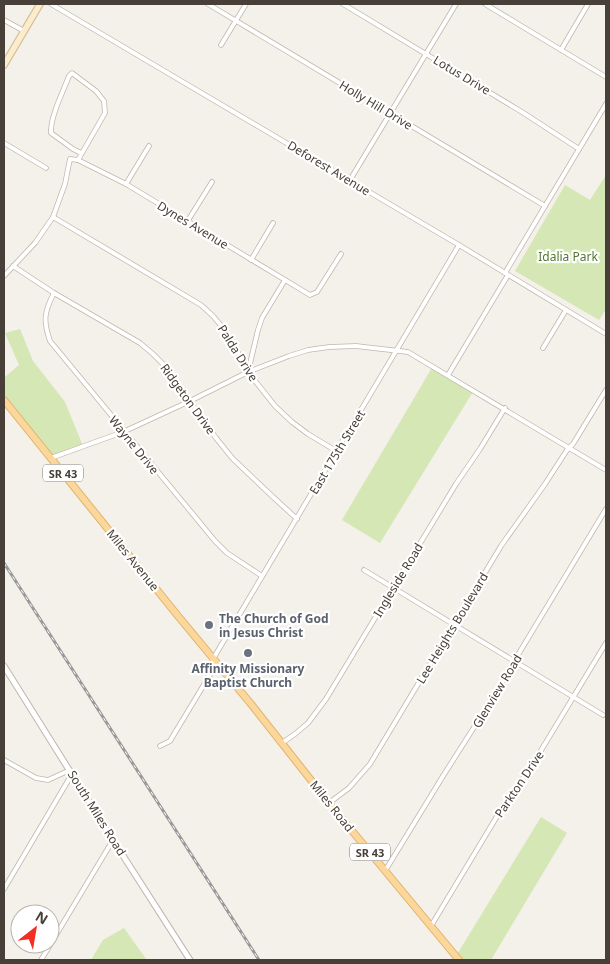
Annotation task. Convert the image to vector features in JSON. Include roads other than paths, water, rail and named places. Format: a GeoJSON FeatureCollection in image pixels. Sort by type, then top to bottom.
{"type":"FeatureCollection","features":[{"type":"Feature","properties":{"kind":"main road"},"geometry":{"type":"LineString","coordinates":[[4,65],[40,4]]}},
{"type":"Feature","properties":{"kind":"main road","name":"Miles Avenue"},"geometry":{"type":"LineString","coordinates":[[4,400],[264,720]]}},
{"type":"Feature","properties":{"kind":"main road","name":"Miles Road"},"geometry":{"type":"LineString","coordinates":[[264,720],[329,803],[459,960]]}},
{"type":"Feature","properties":{"kind":"street","name":"Deforest Avenue"},"geometry":{"type":"LineString","coordinates":[[51,4],[460,245],[606,334]]}},
{"type":"Feature","properties":{"kind":"street","name":"Holly Hill Drive"},"geometry":{"type":"LineString","coordinates":[[208,4],[545,206]]}},
{"type":"Feature","properties":{"kind":"street"},"geometry":{"type":"LineString","coordinates":[[221,45],[246,4]]}},
{"type":"Feature","properties":{"kind":"street","name":"Lotus Drive"},"geometry":{"type":"LineString","coordinates":[[343,4],[522,112],[579,149]]}},
{"type":"Feature","properties":{"kind":"street"},"geometry":{"type":"LineString","coordinates":[[350,180],[456,4]]}},
{"type":"Feature","properties":{"kind":"street"},"geometry":{"type":"LineString","coordinates":[[485,4],[606,77]]}},
{"type":"Feature","properties":{"kind":"street"},"geometry":{"type":"LineString","coordinates":[[561,50],[588,4]]}},
{"type":"Feature","properties":{"kind":"street"},"geometry":{"type":"LineString","coordinates":[[4,20],[24,32]]}},
{"type":"Feature","properties":{"kind":"street"},"geometry":{"type":"LineString","coordinates":[[78,160],[105,113],[104,101],[96,91],[72,73],[69,76],[56,109],[51,133],[81,153]]}},
{"type":"Feature","properties":{"kind":"street"},"geometry":{"type":"LineString","coordinates":[[448,375],[606,104]]}},
{"type":"Feature","properties":{"kind":"street"},"geometry":{"type":"LineString","coordinates":[[4,143],[46,168]]}},
{"type":"Feature","properties":{"kind":"street"},"geometry":{"type":"LineString","coordinates":[[126,184],[148,146]]}},
{"type":"Feature","properties":{"kind":"street","name":"Dynes Avenue"},"geometry":{"type":"LineString","coordinates":[[53,217],[65,184],[70,159],[78,160],[126,184],[310,295],[317,292],[341,254]]}},
{"type":"Feature","properties":{"kind":"street"},"geometry":{"type":"LineString","coordinates":[[187,222],[212,182]]}},
{"type":"Feature","properties":{"kind":"street"},"geometry":{"type":"LineString","coordinates":[[4,276],[35,243],[53,217]]}},
{"type":"Feature","properties":{"kind":"street","name":"Palda Drive"},"geometry":{"type":"LineString","coordinates":[[53,217],[200,305],[213,316],[222,328],[235,347],[248,372],[269,399],[292,422],[338,452]]}},
{"type":"Feature","properties":{"kind":"street"},"geometry":{"type":"LineString","coordinates":[[251,260],[273,223]]}},
{"type":"Feature","properties":{"kind":"street","name":"East 175th Street"},"geometry":{"type":"LineString","coordinates":[[160,746],[170,740],[262,576],[338,452],[460,245]]}},
{"type":"Feature","properties":{"kind":"street","name":"Ridgeton Drive"},"geometry":{"type":"LineString","coordinates":[[13,266],[54,293],[140,344],[153,354],[165,366],[233,459],[297,518]]}},
{"type":"Feature","properties":{"kind":"street"},"geometry":{"type":"LineString","coordinates":[[248,372],[262,318],[285,280]]}},
{"type":"Feature","properties":{"kind":"street","name":"Wayne Drive"},"geometry":{"type":"LineString","coordinates":[[54,293],[47,307],[45,318],[50,342],[215,541],[227,553],[262,576]]}},
{"type":"Feature","properties":{"kind":"street"},"geometry":{"type":"LineString","coordinates":[[543,348],[566,310]]}},
{"type":"Feature","properties":{"kind":"street"},"geometry":{"type":"LineString","coordinates":[[51,458],[124,432],[190,402],[248,372],[289,356],[329,346],[356,346],[408,352],[606,470]]}},
{"type":"Feature","properties":{"kind":"street","name":"Lee Heights Boulevard"},"geometry":{"type":"LineString","coordinates":[[329,803],[349,788],[370,764],[501,546],[573,444],[606,390]]}},
{"type":"Feature","properties":{"kind":"street","name":"Ingleside Road"},"geometry":{"type":"LineString","coordinates":[[282,743],[308,723],[326,699],[504,408]]}},
{"type":"Feature","properties":{"kind":"street","name":"Glenview Road"},"geometry":{"type":"LineString","coordinates":[[385,871],[606,509]]}},
{"type":"Feature","properties":{"kind":"street"},"geometry":{"type":"LineString","coordinates":[[364,570],[603,715]]}},
{"type":"Feature","properties":{"kind":"street","name":"Parkton Drive"},"geometry":{"type":"LineString","coordinates":[[431,926],[502,808],[532,767],[606,643]]}},
{"type":"Feature","properties":{"kind":"street","name":"South Miles Road"},"geometry":{"type":"LineString","coordinates":[[4,666],[190,960]]}},
{"type":"Feature","properties":{"kind":"street"},"geometry":{"type":"LineString","coordinates":[[4,766],[5,761],[36,778],[48,780],[71,772]]}},
{"type":"Feature","properties":{"kind":"street"},"geometry":{"type":"LineString","coordinates":[[4,889],[71,772]]}},
{"type":"Feature","properties":{"kind":"street"},"geometry":{"type":"LineString","coordinates":[[42,960],[113,840]]}},
{"type":"Feature","properties":{"kind":"railway"},"geometry":{"type":"LineString","coordinates":[[4,563],[259,960]]}},
{"type":"Feature","properties":{"kind":"place","name":"The Church of God in Jesus Christ"},"geometry":{"type":"Point","coordinates":[209,625]}},
{"type":"Feature","properties":{"kind":"place","name":"Affinity Missionary Baptist Church"},"geometry":{"type":"Point","coordinates":[248,653]}},
{"type":"Feature","properties":{"kind":"park label","name":"Idalia Park"},"geometry":{"type":"Point","coordinates":[568,256]}}]}
